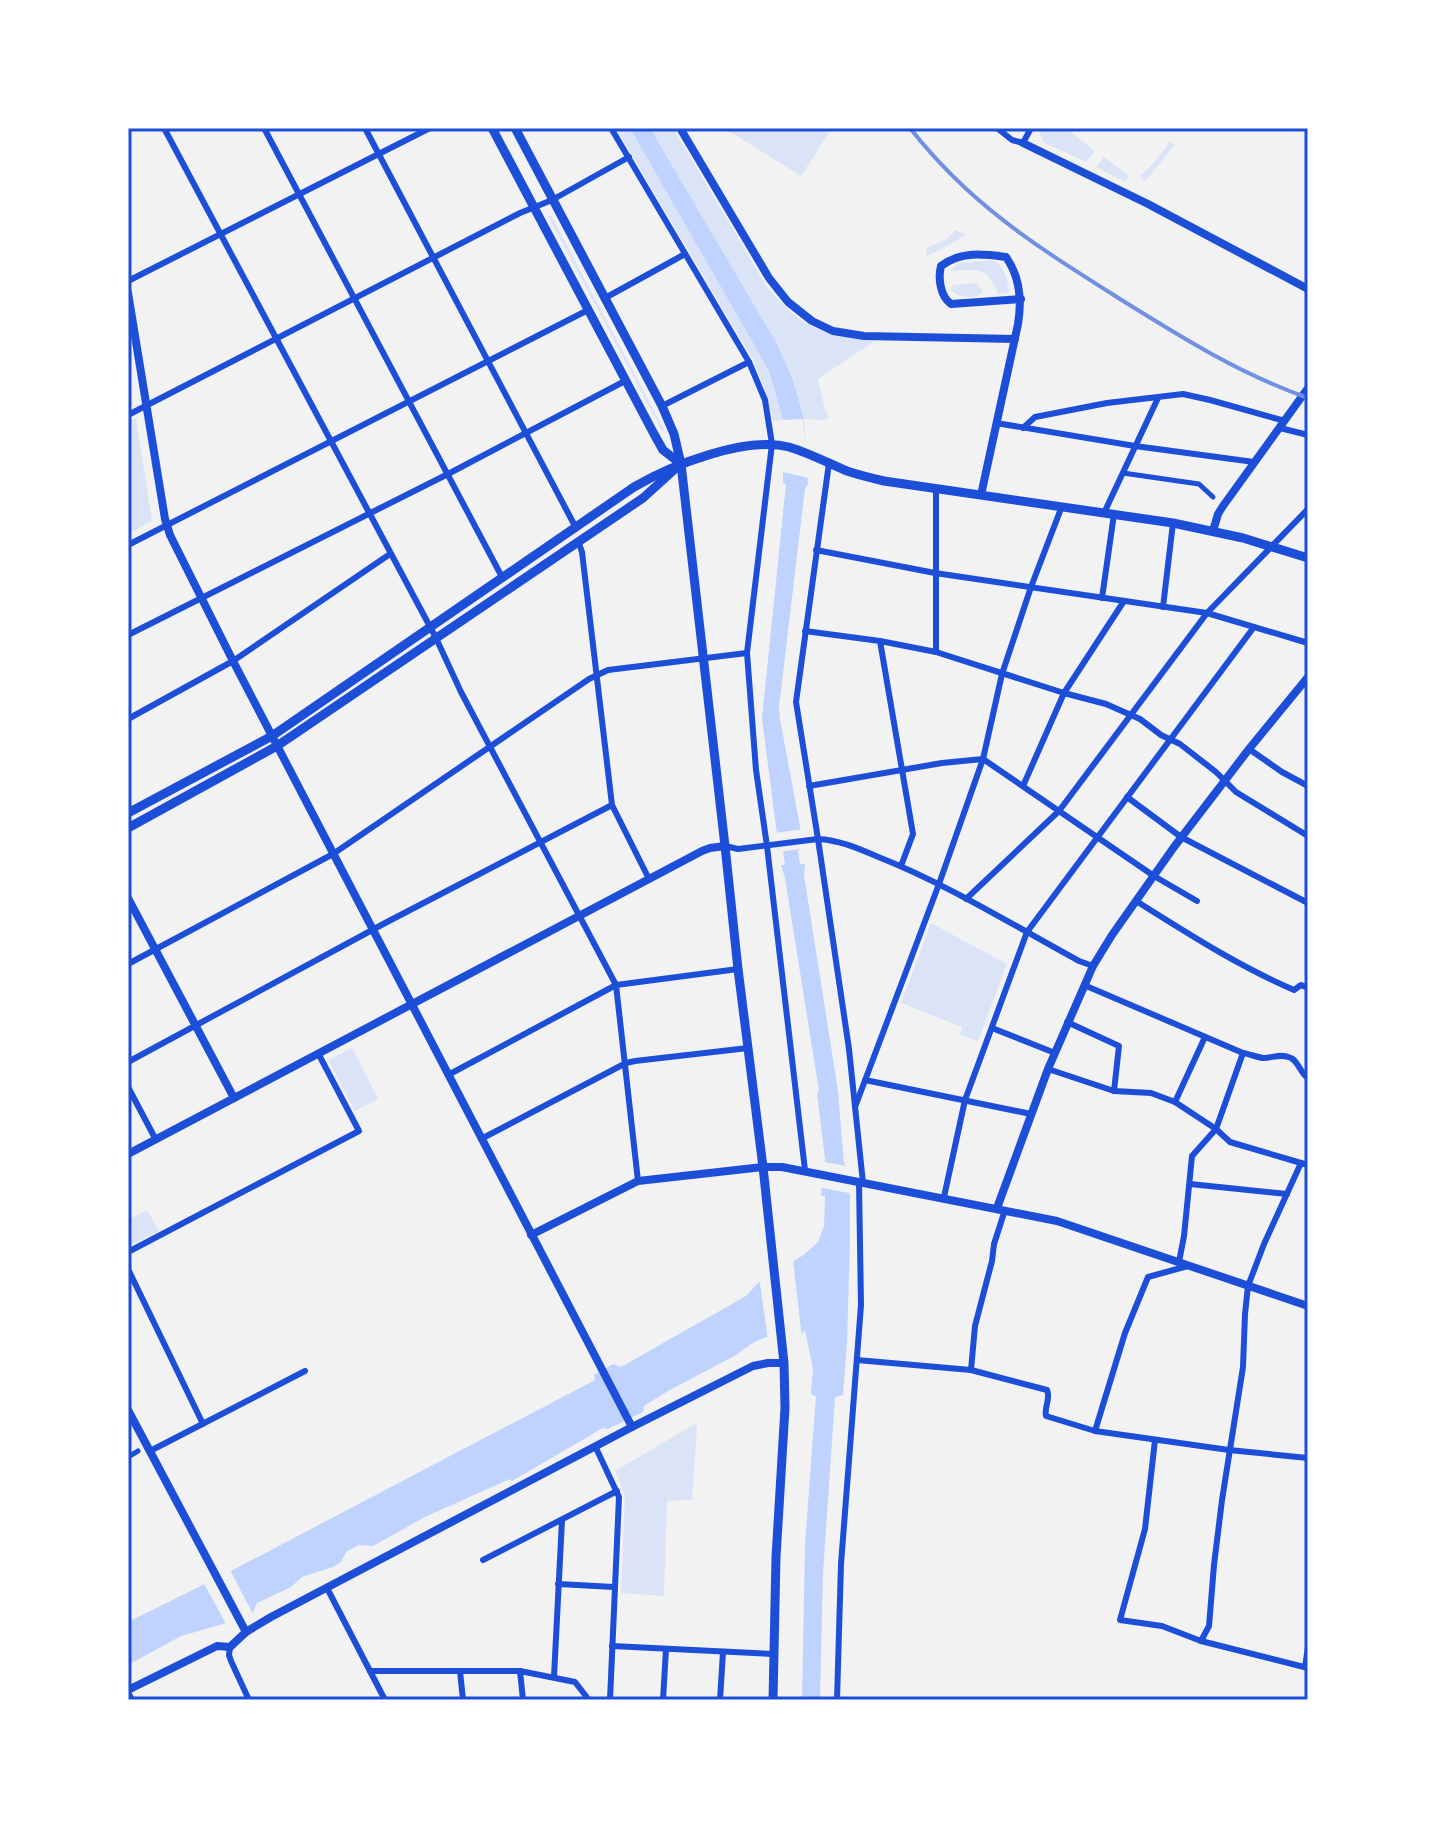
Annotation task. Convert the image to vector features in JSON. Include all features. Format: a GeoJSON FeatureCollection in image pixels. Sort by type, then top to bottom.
{"type":"FeatureCollection","features":[{"type":"Feature","properties":{"kind":"main road"},"geometry":{"type":"LineString","coordinates":[[492,128],[663,450],[681,464]]}},
{"type":"Feature","properties":{"kind":"main road"},"geometry":{"type":"LineString","coordinates":[[515,128],[662,406],[674,434],[681,464],[784,1363],[785,1408],[776,1557],[773,1700]]}},
{"type":"Feature","properties":{"kind":"main road"},"geometry":{"type":"LineString","coordinates":[[128,813],[272,736],[634,487],[681,464],[752,445],[774,444],[884,481],[1173,523],[1308,558]]}},
{"type":"Feature","properties":{"kind":"main road"},"geometry":{"type":"LineString","coordinates":[[128,828],[277,746],[654,490],[681,464]]}},
{"type":"Feature","properties":{"kind":"street"},"geometry":{"type":"LineString","coordinates":[[164,128],[436,638],[461,692],[616,985],[638,1181]]}},
{"type":"Feature","properties":{"kind":"street"},"geometry":{"type":"LineString","coordinates":[[264,128],[502,577]]}},
{"type":"Feature","properties":{"kind":"street"},"geometry":{"type":"LineString","coordinates":[[365,128],[576,528]]}},
{"type":"Feature","properties":{"kind":"street"},"geometry":{"type":"LineString","coordinates":[[128,281],[430,128]]}},
{"type":"Feature","properties":{"kind":"street"},"geometry":{"type":"LineString","coordinates":[[611,128],[749,362],[765,400],[774,444],[747,653],[756,770],[771,846],[805,1170]]}},
{"type":"Feature","properties":{"kind":"street"},"geometry":{"type":"LineString","coordinates":[[680,128],[769,278],[788,302],[812,321],[833,331],[864,336],[1015,339]]}},
{"type":"Feature","properties":{"kind":"street"},"geometry":{"type":"LineString","coordinates":[[997,128],[1012,140],[1148,204],[1308,289]]}},
{"type":"Feature","properties":{"kind":"street"},"geometry":{"type":"LineString","coordinates":[[1023,143],[1031,128]]}},
{"type":"Feature","properties":{"kind":"street"},"geometry":{"type":"LineString","coordinates":[[128,415],[552,200],[629,157]]}},
{"type":"Feature","properties":{"kind":"street"},"geometry":{"type":"LineString","coordinates":[[605,298],[685,254]]}},
{"type":"Feature","properties":{"kind":"street"},"geometry":{"type":"LineString","coordinates":[[981,495],[1021,299],[1016,275],[1006,257],[971,254],[941,266],[942,294],[951,304],[1021,299]]}},
{"type":"Feature","properties":{"kind":"street"},"geometry":{"type":"LineString","coordinates":[[128,293],[167,526],[233,661],[631,1424]]}},
{"type":"Feature","properties":{"kind":"street"},"geometry":{"type":"LineString","coordinates":[[128,545],[588,310]]}},
{"type":"Feature","properties":{"kind":"street"},"geometry":{"type":"LineString","coordinates":[[662,406],[749,362]]}},
{"type":"Feature","properties":{"kind":"street"},"geometry":{"type":"LineString","coordinates":[[128,635],[625,381]]}},
{"type":"Feature","properties":{"kind":"street"},"geometry":{"type":"LineString","coordinates":[[1213,531],[1220,510],[1308,388]]}},
{"type":"Feature","properties":{"kind":"street"},"geometry":{"type":"LineString","coordinates":[[1023,428],[1035,417],[1107,403],[1183,394],[1210,400],[1308,435]]}},
{"type":"Feature","properties":{"kind":"street"},"geometry":{"type":"LineString","coordinates":[[1102,598],[1109,514],[1123,473],[1158,398]]}},
{"type":"Feature","properties":{"kind":"street"},"geometry":{"type":"LineString","coordinates":[[996,423],[1254,462]]}},
{"type":"Feature","properties":{"kind":"street"},"geometry":{"type":"LineString","coordinates":[[829,463],[796,702],[849,1049],[855,1107],[861,1305],[841,1564],[837,1700]]}},
{"type":"Feature","properties":{"kind":"street"},"geometry":{"type":"LineString","coordinates":[[1123,473],[1199,484],[1213,497]]}},
{"type":"Feature","properties":{"kind":"street"},"geometry":{"type":"LineString","coordinates":[[936,488],[936,652]]}},
{"type":"Feature","properties":{"kind":"street"},"geometry":{"type":"LineString","coordinates":[[855,1107],[983,759],[1002,674],[1062,506]]}},
{"type":"Feature","properties":{"kind":"street"},"geometry":{"type":"LineString","coordinates":[[966,899],[1059,811],[1207,613],[1308,509]]}},
{"type":"Feature","properties":{"kind":"street"},"geometry":{"type":"LineString","coordinates":[[1163,607],[1173,523]]}},
{"type":"Feature","properties":{"kind":"street"},"geometry":{"type":"LineString","coordinates":[[578,541],[582,552],[612,805],[649,879]]}},
{"type":"Feature","properties":{"kind":"street"},"geometry":{"type":"LineString","coordinates":[[816,550],[935,573],[1207,613],[1308,643]]}},
{"type":"Feature","properties":{"kind":"street"},"geometry":{"type":"LineString","coordinates":[[128,719],[233,661],[390,554]]}},
{"type":"Feature","properties":{"kind":"street"},"geometry":{"type":"LineString","coordinates":[[1023,786],[1064,693],[1124,601]]}},
{"type":"Feature","properties":{"kind":"street"},"geometry":{"type":"LineString","coordinates":[[944,1197],[965,1100],[1027,932],[1254,627]]}},
{"type":"Feature","properties":{"kind":"street"},"geometry":{"type":"LineString","coordinates":[[805,631],[936,652],[1106,704],[1180,744],[1236,792],[1308,836]]}},
{"type":"Feature","properties":{"kind":"street"},"geometry":{"type":"LineString","coordinates":[[880,641],[913,834],[901,866]]}},
{"type":"Feature","properties":{"kind":"street"},"geometry":{"type":"LineString","coordinates":[[128,964],[333,854],[596,675],[608,670],[747,653]]}},
{"type":"Feature","properties":{"kind":"street"},"geometry":{"type":"LineString","coordinates":[[971,1370],[975,1326],[992,1261],[1001,1209],[1048,1069],[1093,966],[1181,837],[1308,677]]}},
{"type":"Feature","properties":{"kind":"street"},"geometry":{"type":"LineString","coordinates":[[1249,749],[1308,786]]}},
{"type":"Feature","properties":{"kind":"street"},"geometry":{"type":"LineString","coordinates":[[809,786],[983,759],[1154,876],[1197,901]]}},
{"type":"Feature","properties":{"kind":"street"},"geometry":{"type":"LineString","coordinates":[[1127,797],[1181,837],[1308,903]]}},
{"type":"Feature","properties":{"kind":"street"},"geometry":{"type":"LineString","coordinates":[[128,1062],[612,805]]}},
{"type":"Feature","properties":{"kind":"street"},"geometry":{"type":"LineString","coordinates":[[128,1154],[710,848],[725,846],[734,849],[818,839],[835,840],[939,884],[1093,966]]}},
{"type":"Feature","properties":{"kind":"street"},"geometry":{"type":"LineString","coordinates":[[128,898],[234,1098]]}},
{"type":"Feature","properties":{"kind":"street"},"geometry":{"type":"LineString","coordinates":[[1136,901],[1202,942],[1276,982],[1294,990],[1301,985],[1308,988]]}},
{"type":"Feature","properties":{"kind":"street"},"geometry":{"type":"LineString","coordinates":[[448,1075],[616,985],[738,969]]}},
{"type":"Feature","properties":{"kind":"street"},"geometry":{"type":"LineString","coordinates":[[1084,985],[1243,1053],[1263,1058],[1290,1057],[1308,1078]]}},
{"type":"Feature","properties":{"kind":"street"},"geometry":{"type":"LineString","coordinates":[[1067,1022],[1119,1046],[1114,1091]]}},
{"type":"Feature","properties":{"kind":"street"},"geometry":{"type":"LineString","coordinates":[[992,1028],[1055,1053]]}},
{"type":"Feature","properties":{"kind":"street"},"geometry":{"type":"LineString","coordinates":[[1175,1102],[1205,1037]]}},
{"type":"Feature","properties":{"kind":"street"},"geometry":{"type":"LineString","coordinates":[[481,1139],[626,1063],[748,1048]]}},
{"type":"Feature","properties":{"kind":"street"},"geometry":{"type":"LineString","coordinates":[[128,1252],[359,1131],[318,1053]]}},
{"type":"Feature","properties":{"kind":"street"},"geometry":{"type":"LineString","coordinates":[[1179,1262],[1192,1156],[1216,1129],[1243,1053]]}},
{"type":"Feature","properties":{"kind":"street"},"geometry":{"type":"LineString","coordinates":[[1048,1069],[1114,1091],[1151,1093],[1175,1102],[1230,1142],[1304,1164],[1264,1244],[1248,1286],[1243,1367],[1229,1450],[1209,1626],[1201,1641]]}},
{"type":"Feature","properties":{"kind":"street"},"geometry":{"type":"LineString","coordinates":[[865,1080],[1031,1114]]}},
{"type":"Feature","properties":{"kind":"street"},"geometry":{"type":"LineString","coordinates":[[128,1087],[156,1140]]}},
{"type":"Feature","properties":{"kind":"street"},"geometry":{"type":"LineString","coordinates":[[531,1235],[638,1181],[782,1167],[1057,1221],[1308,1306]]}},
{"type":"Feature","properties":{"kind":"street"},"geometry":{"type":"LineString","coordinates":[[1190,1184],[1287,1194]]}},
{"type":"Feature","properties":{"kind":"street"},"geometry":{"type":"LineString","coordinates":[[1095,1431],[1125,1333],[1148,1277],[1189,1265]]}},
{"type":"Feature","properties":{"kind":"street"},"geometry":{"type":"LineString","coordinates":[[128,1269],[203,1424]]}},
{"type":"Feature","properties":{"kind":"street"},"geometry":{"type":"LineString","coordinates":[[857,1360],[971,1370],[1047,1390],[1046,1416],[1095,1431],[1308,1458]]}},
{"type":"Feature","properties":{"kind":"street"},"geometry":{"type":"LineString","coordinates":[[249,1700],[229,1655],[230,1647],[246,1632],[596,1448],[631,1424],[753,1366],[784,1363]]}},
{"type":"Feature","properties":{"kind":"street"},"geometry":{"type":"LineString","coordinates":[[150,1451],[305,1371]]}},
{"type":"Feature","properties":{"kind":"street"},"geometry":{"type":"LineString","coordinates":[[128,1410],[246,1632]]}},
{"type":"Feature","properties":{"kind":"street"},"geometry":{"type":"LineString","coordinates":[[1155,1440],[1145,1529],[1120,1620],[1162,1626],[1201,1641],[1306,1668],[1308,1647]]}},
{"type":"Feature","properties":{"kind":"street"},"geometry":{"type":"LineString","coordinates":[[596,1448],[619,1497],[610,1700]]}},
{"type":"Feature","properties":{"kind":"street"},"geometry":{"type":"LineString","coordinates":[[128,1457],[138,1451]]}},
{"type":"Feature","properties":{"kind":"street"},"geometry":{"type":"LineString","coordinates":[[483,1560],[617,1491]]}},
{"type":"Feature","properties":{"kind":"street"},"geometry":{"type":"LineString","coordinates":[[554,1677],[562,1520]]}},
{"type":"Feature","properties":{"kind":"street"},"geometry":{"type":"LineString","coordinates":[[558,1584],[614,1587]]}},
{"type":"Feature","properties":{"kind":"street"},"geometry":{"type":"LineString","coordinates":[[327,1588],[385,1700]]}},
{"type":"Feature","properties":{"kind":"street"},"geometry":{"type":"LineString","coordinates":[[132,1700],[128,1691],[217,1646],[230,1647]]}},
{"type":"Feature","properties":{"kind":"street"},"geometry":{"type":"LineString","coordinates":[[612,1646],[774,1654]]}},
{"type":"Feature","properties":{"kind":"street"},"geometry":{"type":"LineString","coordinates":[[663,1700],[666,1649]]}},
{"type":"Feature","properties":{"kind":"street"},"geometry":{"type":"LineString","coordinates":[[720,1700],[723,1652]]}},
{"type":"Feature","properties":{"kind":"street"},"geometry":{"type":"LineString","coordinates":[[370,1671],[520,1671],[575,1682],[589,1700]]}},
{"type":"Feature","properties":{"kind":"street"},"geometry":{"type":"LineString","coordinates":[[460,1671],[463,1700]]}},
{"type":"Feature","properties":{"kind":"street"},"geometry":{"type":"LineString","coordinates":[[520,1671],[523,1700]]}},
{"type":"Feature","properties":{"kind":"shaded area"},"geometry":{"type":"Polygon","coordinates":[[[616,128],[630,128],[637,138],[649,128],[673,128],[767,287],[780,301],[814,328],[840,336],[875,341],[818,379],[829,418],[804,419],[793,380],[777,344],[663,150],[648,159],[769,371],[783,420],[773,421],[753,360],[616,128]]]}},
{"type":"Feature","properties":{"kind":"shaded area"},"geometry":{"type":"Polygon","coordinates":[[[724,128],[821,128],[829,133],[801,176],[724,128]]]}},
{"type":"Feature","properties":{"kind":"shaded area"},"geometry":{"type":"Polygon","coordinates":[[[1042,128],[1065,128],[1095,151],[1086,162],[1043,142],[1042,128]]]}},
{"type":"Feature","properties":{"kind":"shaded area"},"geometry":{"type":"Polygon","coordinates":[[[1170,141],[1175,145],[1145,181],[1140,176],[1170,141]]]}},
{"type":"Feature","properties":{"kind":"shaded area"},"geometry":{"type":"Polygon","coordinates":[[[1104,157],[1129,176],[1125,182],[1096,167],[1104,157]]]}},
{"type":"Feature","properties":{"kind":"shaded area"},"geometry":{"type":"Polygon","coordinates":[[[551,215],[664,430],[548,216],[551,215]]]}},
{"type":"Feature","properties":{"kind":"shaded area"},"geometry":{"type":"Polygon","coordinates":[[[955,230],[966,235],[926,257],[927,248],[947,239],[955,230]]]}},
{"type":"Feature","properties":{"kind":"shaded area"},"geometry":{"type":"Polygon","coordinates":[[[992,260],[1002,269],[1009,292],[998,294],[990,278],[980,271],[950,271],[958,263],[992,260]]]}},
{"type":"Feature","properties":{"kind":"shaded area"},"geometry":{"type":"Polygon","coordinates":[[[972,283],[982,290],[981,294],[965,297],[950,289],[953,285],[972,283]]]}},
{"type":"Feature","properties":{"kind":"shaded area"},"geometry":{"type":"Polygon","coordinates":[[[136,418],[152,521],[128,534],[128,422],[136,418]]]}},
{"type":"Feature","properties":{"kind":"shaded area"},"geometry":{"type":"Polygon","coordinates":[[[931,923],[1007,964],[978,1041],[960,1035],[962,1027],[901,1003],[931,923]]]}},
{"type":"Feature","properties":{"kind":"shaded area"},"geometry":{"type":"Polygon","coordinates":[[[352,1048],[378,1099],[355,1111],[328,1060],[352,1048]]]}},
{"type":"Feature","properties":{"kind":"shaded area"},"geometry":{"type":"Polygon","coordinates":[[[147,1210],[159,1231],[134,1244],[128,1242],[128,1211],[132,1218],[147,1210]]]}},
{"type":"Feature","properties":{"kind":"shaded area"},"geometry":{"type":"Polygon","coordinates":[[[695,1424],[692,1500],[667,1501],[664,1596],[621,1593],[625,1496],[615,1471],[695,1424]]]}},
{"type":"Feature","properties":{"kind":"water"},"geometry":{"type":"Polygon","coordinates":[[[630,128],[650,128],[777,344],[793,380],[804,419],[808,485],[805,488],[779,707],[804,848],[798,850],[800,864],[805,864],[804,875],[838,1091],[850,1196],[847,1343],[843,1395],[835,1397],[823,1573],[820,1700],[802,1700],[805,1544],[816,1396],[811,1392],[813,1369],[805,1330],[802,1334],[776,1335],[760,1340],[668,1391],[644,1406],[643,1412],[608,1429],[603,1428],[512,1481],[510,1479],[427,1516],[373,1546],[359,1545],[346,1552],[341,1562],[333,1567],[302,1577],[291,1587],[257,1603],[251,1616],[181,1636],[128,1665],[128,1622],[595,1380],[594,1375],[613,1364],[621,1367],[746,1296],[759,1282],[802,1256],[818,1242],[824,1226],[825,1196],[821,1196],[825,1159],[819,1091],[781,865],[785,865],[783,851],[779,850],[762,718],[786,484],[783,483],[783,420],[769,371],[630,128]]]}},
{"type":"Feature","properties":{"kind":"pier"},"geometry":{"type":"Polygon","coordinates":[[[803,419],[809,478],[783,472],[781,420],[803,419]]]}},
{"type":"Feature","properties":{"kind":"pier"},"geometry":{"type":"Polygon","coordinates":[[[805,829],[808,848],[777,852],[775,833],[805,829]]]}},
{"type":"Feature","properties":{"kind":"pier"},"geometry":{"type":"Polygon","coordinates":[[[820,1161],[851,1167],[854,1194],[818,1187],[820,1161]]]}},
{"type":"Feature","properties":{"kind":"pier"},"geometry":{"type":"Polygon","coordinates":[[[793,1260],[802,1338],[785,1336],[768,1340],[759,1277],[793,1260]]]}},
{"type":"Feature","properties":{"kind":"pier"},"geometry":{"type":"Polygon","coordinates":[[[226,1562],[255,1618],[228,1628],[200,1576],[226,1562]]]}},
{"type":"Feature","properties":{"kind":"railway"},"geometry":{"type":"LineString","coordinates":[[910,128],[933,156],[982,203],[1061,261],[1211,354],[1308,398]]}}]}
